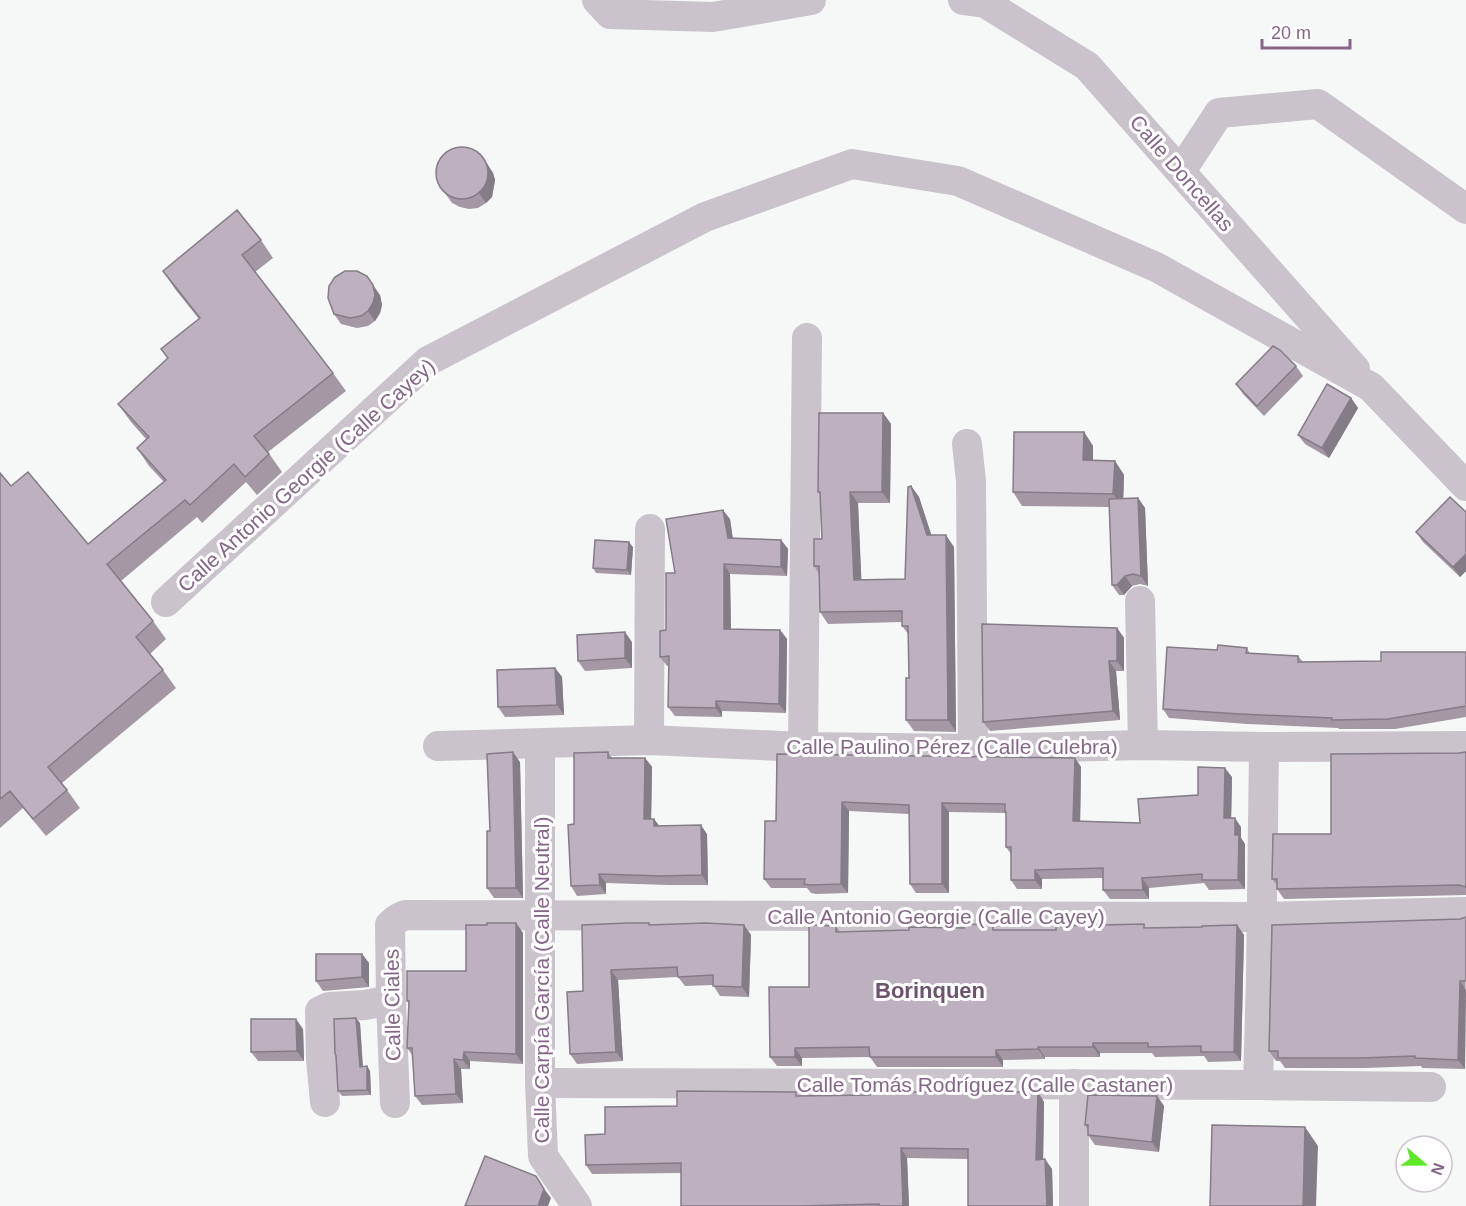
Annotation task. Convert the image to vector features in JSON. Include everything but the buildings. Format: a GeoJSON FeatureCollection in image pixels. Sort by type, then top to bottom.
{"type":"FeatureCollection","features":[{"type":"Feature","properties":{"kind":"street"},"geometry":{"type":"LineString","coordinates":[[597,0],[610,14],[713,17],[811,0]]}},
{"type":"Feature","properties":{"kind":"street","name":"Calle Doncellas"},"geometry":{"type":"LineString","coordinates":[[963,0],[985,3],[1088,66],[1371,387]]}},
{"type":"Feature","properties":{"kind":"street"},"geometry":{"type":"LineString","coordinates":[[1181,171],[1219,112],[1318,104],[1466,209]]}},
{"type":"Feature","properties":{"kind":"street","name":"Calle Antonio Georgie (Calle Cayey)"},"geometry":{"type":"LineString","coordinates":[[166,602],[428,361],[705,217],[852,164],[958,181],[1156,267],[1371,387],[1466,486]]}},
{"type":"Feature","properties":{"kind":"street"},"geometry":{"type":"LineString","coordinates":[[803,747],[807,338]]}},
{"type":"Feature","properties":{"kind":"street"},"geometry":{"type":"LineString","coordinates":[[967,444],[971,481],[973,749]]}},
{"type":"Feature","properties":{"kind":"street"},"geometry":{"type":"LineString","coordinates":[[649,740],[650,528]]}},
{"type":"Feature","properties":{"kind":"street"},"geometry":{"type":"LineString","coordinates":[[1140,601],[1143,745]]}},
{"type":"Feature","properties":{"kind":"street","name":"Calle Paulino Pérez (Calle Culebra)"},"geometry":{"type":"LineString","coordinates":[[438,746],[649,740],[803,747],[973,749],[1143,745],[1466,746]]}},
{"type":"Feature","properties":{"kind":"street","name":"Calle Carpía García (Calle Neutral)"},"geometry":{"type":"LineString","coordinates":[[540,744],[540,1083],[543,1155],[577,1206]]}},
{"type":"Feature","properties":{"kind":"street"},"geometry":{"type":"LineString","coordinates":[[1258,1084],[1264,747]]}},
{"type":"Feature","properties":{"kind":"street","name":"Calle Antonio Georgie (Calle Cayey)"},"geometry":{"type":"LineString","coordinates":[[405,915],[1262,917],[1466,912]]}},
{"type":"Feature","properties":{"kind":"street","name":"Calle Ciales"},"geometry":{"type":"LineString","coordinates":[[395,1103],[390,925],[405,915]]}},
{"type":"Feature","properties":{"kind":"street"},"geometry":{"type":"LineString","coordinates":[[325,1101],[320,1011],[329,1007],[365,1005],[391,1000]]}},
{"type":"Feature","properties":{"kind":"street","name":"Calle Tomás Rodríguez (Calle Castaner)"},"geometry":{"type":"LineString","coordinates":[[540,1083],[1258,1084],[1431,1087]]}},
{"type":"Feature","properties":{"kind":"street"},"geometry":{"type":"LineString","coordinates":[[1074,1084],[1074,1206]]}},
{"type":"Feature","properties":{"kind":"district","name":"Borinquen"},"geometry":{"type":"Point","coordinates":[930,990]}}]}
